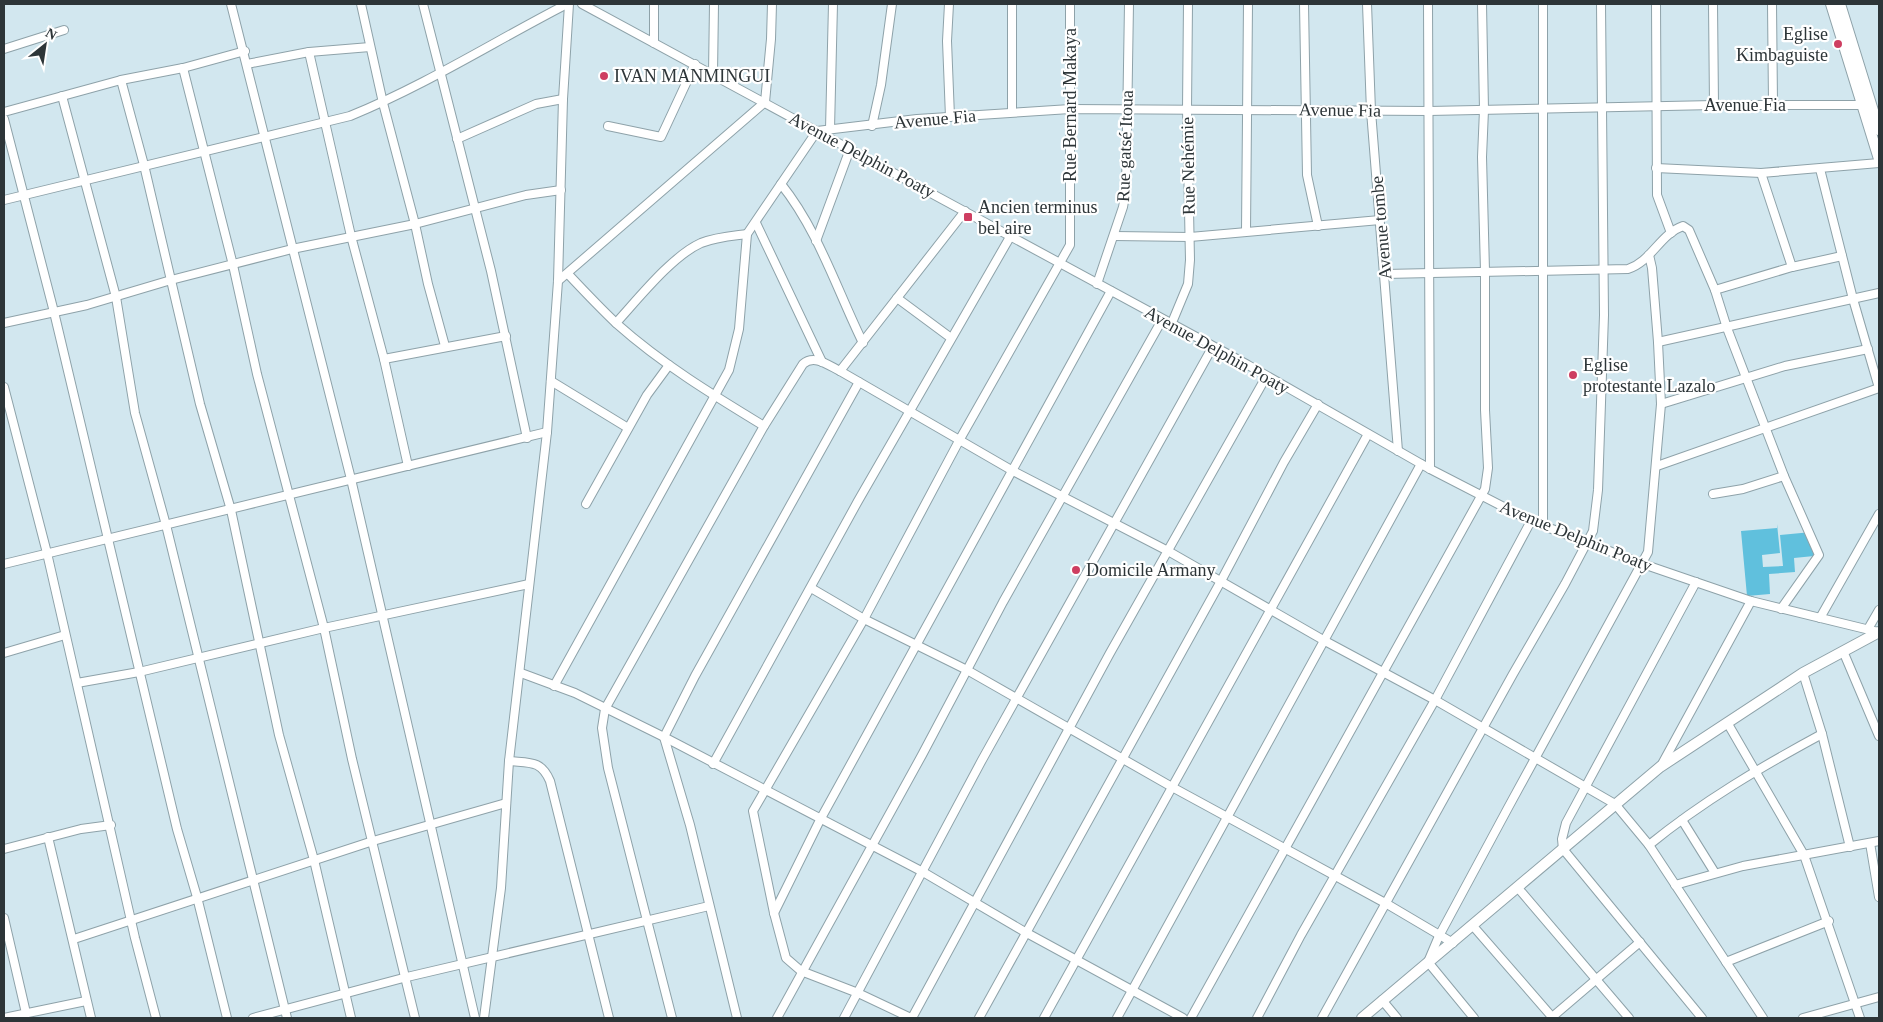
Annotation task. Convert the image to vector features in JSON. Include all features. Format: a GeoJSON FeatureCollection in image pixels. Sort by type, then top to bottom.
{"type":"FeatureCollection","features":[{"type":"Feature","properties":{"kind":"street"},"geometry":{"type":"LineString","coordinates":[[231,4],[351,479],[475,1018]]}},
{"type":"Feature","properties":{"kind":"street"},"geometry":{"type":"LineString","coordinates":[[361,4],[383,103],[445,346]]}},
{"type":"Feature","properties":{"kind":"street"},"geometry":{"type":"LineString","coordinates":[[423,4],[442,73],[506,336],[527,438]]}},
{"type":"Feature","properties":{"kind":"street"},"geometry":{"type":"LineString","coordinates":[[4,200],[350,116],[383,103],[442,73],[568,4]]}},
{"type":"Feature","properties":{"kind":"street"},"geometry":{"type":"LineString","coordinates":[[484,1018],[493,956],[509,761],[521,673],[529,584],[547,432],[558,281],[563,99],[568,4]]}},
{"type":"Feature","properties":{"kind":"street","name":"Avenue Delphin Poaty"},"geometry":{"type":"LineString","coordinates":[[582,4],[1318,404],[1430,469],[1531,521],[1643,564],[1751,601],[1875,631]]}},
{"type":"Feature","properties":{"kind":"street"},"geometry":{"type":"LineString","coordinates":[[654,4],[654,43]]}},
{"type":"Feature","properties":{"kind":"street"},"geometry":{"type":"LineString","coordinates":[[713,74],[714,4]]}},
{"type":"Feature","properties":{"kind":"street"},"geometry":{"type":"LineString","coordinates":[[558,281],[765,102],[772,4]]}},
{"type":"Feature","properties":{"kind":"street"},"geometry":{"type":"LineString","coordinates":[[830,129],[833,4]]}},
{"type":"Feature","properties":{"kind":"street"},"geometry":{"type":"LineString","coordinates":[[872,126],[881,85],[892,4]]}},
{"type":"Feature","properties":{"kind":"street"},"geometry":{"type":"LineString","coordinates":[[949,4],[947,41],[950,117]]}},
{"type":"Feature","properties":{"kind":"street"},"geometry":{"type":"LineString","coordinates":[[1012,4],[1012,112]]}},
{"type":"Feature","properties":{"kind":"street","name":"Rue Bernard Makaya"},"geometry":{"type":"LineString","coordinates":[[801,971],[786,958],[774,914],[753,811],[864,619],[960,439],[1070,245],[1070,4]]}},
{"type":"Feature","properties":{"kind":"street","name":"Rue gatsé Itoua"},"geometry":{"type":"LineString","coordinates":[[1097,284],[1114,236],[1126,190],[1129,4]]}},
{"type":"Feature","properties":{"kind":"street","name":"Rue Nehémie"},"geometry":{"type":"LineString","coordinates":[[1171,325],[1188,284],[1190,237],[1187,109],[1188,4]]}},
{"type":"Feature","properties":{"kind":"street"},"geometry":{"type":"LineString","coordinates":[[1246,231],[1248,4]]}},
{"type":"Feature","properties":{"kind":"street"},"geometry":{"type":"LineString","coordinates":[[1304,4],[1304,110],[1307,175],[1318,226]]}},
{"type":"Feature","properties":{"kind":"street","name":"Avenue tombe"},"geometry":{"type":"LineString","coordinates":[[1367,4],[1371,111],[1398,451]]}},
{"type":"Feature","properties":{"kind":"street"},"geometry":{"type":"LineString","coordinates":[[1428,4],[1430,469]]}},
{"type":"Feature","properties":{"kind":"street"},"geometry":{"type":"LineString","coordinates":[[1191,1018],[1383,671],[1482,497],[1488,468],[1485,410],[1482,4]]}},
{"type":"Feature","properties":{"kind":"street"},"geometry":{"type":"LineString","coordinates":[[1543,4],[1543,525]]}},
{"type":"Feature","properties":{"kind":"street"},"geometry":{"type":"LineString","coordinates":[[1322,1018],[1588,543],[1596,515],[1604,271],[1601,4]]}},
{"type":"Feature","properties":{"kind":"street"},"geometry":{"type":"LineString","coordinates":[[1656,4],[1657,195],[1671,233]]}},
{"type":"Feature","properties":{"kind":"street"},"geometry":{"type":"LineString","coordinates":[[1713,4],[1714,105]]}},
{"type":"Feature","properties":{"kind":"street"},"geometry":{"type":"LineString","coordinates":[[1772,4],[1773,104]]}},
{"type":"Feature","properties":{"kind":"street"},"geometry":{"type":"LineString","coordinates":[[1656,168],[1761,173],[1820,169],[1879,161],[1872,107],[1831,4]]}},
{"type":"Feature","properties":{"kind":"street"},"geometry":{"type":"LineString","coordinates":[[1840,4],[1879,130]]}},
{"type":"Feature","properties":{"kind":"street"},"geometry":{"type":"LineString","coordinates":[[4,49],[64,30]]}},
{"type":"Feature","properties":{"kind":"street"},"geometry":{"type":"LineString","coordinates":[[247,64],[309,52],[370,47]]}},
{"type":"Feature","properties":{"kind":"street"},"geometry":{"type":"LineString","coordinates":[[4,112],[121,80],[183,68],[244,50]]}},
{"type":"Feature","properties":{"kind":"street"},"geometry":{"type":"LineString","coordinates":[[309,52],[351,236],[384,359],[408,466]]}},
{"type":"Feature","properties":{"kind":"street"},"geometry":{"type":"LineString","coordinates":[[608,126],[661,137],[695,64]]}},
{"type":"Feature","properties":{"kind":"street"},"geometry":{"type":"LineString","coordinates":[[183,68],[233,265],[258,374],[324,628],[373,841],[407,977],[415,1018]]}},
{"type":"Feature","properties":{"kind":"street"},"geometry":{"type":"LineString","coordinates":[[121,80],[144,165],[200,404],[231,510],[279,735],[314,860],[351,1018]]}},
{"type":"Feature","properties":{"kind":"street"},"geometry":{"type":"LineString","coordinates":[[62,96],[116,297],[135,413],[166,525],[286,1015]]}},
{"type":"Feature","properties":{"kind":"street"},"geometry":{"type":"LineString","coordinates":[[458,139],[536,104],[563,99]]}},
{"type":"Feature","properties":{"kind":"street","name":"Avenue Fia"},"geometry":{"type":"LineString","coordinates":[[817,131],[950,117],[1070,109],[1248,108],[1429,111],[1773,104],[1872,107]]}},
{"type":"Feature","properties":{"kind":"street"},"geometry":{"type":"LineString","coordinates":[[4,118],[54,312],[177,829],[197,897],[227,1018]]}},
{"type":"Feature","properties":{"kind":"street"},"geometry":{"type":"LineString","coordinates":[[554,686],[655,502],[716,397],[729,370],[736,346],[742,309],[747,234],[817,131]]}},
{"type":"Feature","properties":{"kind":"street"},"geometry":{"type":"LineString","coordinates":[[816,241],[850,149]]}},
{"type":"Feature","properties":{"kind":"street"},"geometry":{"type":"LineString","coordinates":[[1657,466],[1879,388],[1853,299],[1820,169]]}},
{"type":"Feature","properties":{"kind":"street"},"geometry":{"type":"LineString","coordinates":[[1761,173],[1792,267]]}},
{"type":"Feature","properties":{"kind":"street"},"geometry":{"type":"LineString","coordinates":[[781,184],[792,198],[816,241],[863,343]]}},
{"type":"Feature","properties":{"kind":"street"},"geometry":{"type":"LineString","coordinates":[[4,323],[116,297],[171,280],[292,249],[415,224],[526,195],[561,190]]}},
{"type":"Feature","properties":{"kind":"street"},"geometry":{"type":"LineString","coordinates":[[840,371],[965,211]]}},
{"type":"Feature","properties":{"kind":"street"},"geometry":{"type":"LineString","coordinates":[[1114,236],[1190,237],[1380,220]]}},
{"type":"Feature","properties":{"kind":"street"},"geometry":{"type":"LineString","coordinates":[[756,223],[822,362]]}},
{"type":"Feature","properties":{"kind":"street"},"geometry":{"type":"LineString","coordinates":[[1385,274],[1544,270],[1604,271],[1635,267],[1671,233],[1682,226],[1689,230],[1715,290],[1727,328],[1748,377],[1784,476],[1819,555],[1780,609]]}},
{"type":"Feature","properties":{"kind":"street"},"geometry":{"type":"LineString","coordinates":[[616,323],[658,277],[689,251],[714,238],[747,234]]}},
{"type":"Feature","properties":{"kind":"street"},"geometry":{"type":"LineString","coordinates":[[713,764],[858,501],[1010,237]]}},
{"type":"Feature","properties":{"kind":"street"},"geometry":{"type":"LineString","coordinates":[[1428,962],[1439,936],[1648,552],[1661,404],[1658,342],[1652,268],[1649,255]]}},
{"type":"Feature","properties":{"kind":"street"},"geometry":{"type":"LineString","coordinates":[[1715,290],[1792,267],[1842,256]]}},
{"type":"Feature","properties":{"kind":"street"},"geometry":{"type":"LineString","coordinates":[[568,274],[616,323],[669,365],[716,397],[764,426]]}},
{"type":"Feature","properties":{"kind":"street"},"geometry":{"type":"LineString","coordinates":[[774,914],[820,820],[1112,292]]}},
{"type":"Feature","properties":{"kind":"street"},"geometry":{"type":"LineString","coordinates":[[1658,342],[1879,293]]}},
{"type":"Feature","properties":{"kind":"street"},"geometry":{"type":"LineString","coordinates":[[897,298],[951,338]]}},
{"type":"Feature","properties":{"kind":"street"},"geometry":{"type":"LineString","coordinates":[[777,1018],[1003,602],[1162,320]]}},
{"type":"Feature","properties":{"kind":"street"},"geometry":{"type":"LineString","coordinates":[[384,359],[506,336]]}},
{"type":"Feature","properties":{"kind":"street"},"geometry":{"type":"LineString","coordinates":[[844,1018],[982,760],[1115,525],[1212,348]]}},
{"type":"Feature","properties":{"kind":"street"},"geometry":{"type":"LineString","coordinates":[[1661,404],[1785,366],[1868,349]]}},
{"type":"Feature","properties":{"kind":"street"},"geometry":{"type":"LineString","coordinates":[[672,1018],[608,768],[602,728],[605,709],[764,426],[803,364],[808,360],[814,359],[840,371],[1014,472],[1168,551],[1324,641],[1435,700],[1615,804],[1649,845],[1763,1018]]}},
{"type":"Feature","properties":{"kind":"street"},"geometry":{"type":"LineString","coordinates":[[586,504],[628,428],[669,365]]}},
{"type":"Feature","properties":{"kind":"street"},"geometry":{"type":"LineString","coordinates":[[801,971],[858,993],[912,1018],[1070,727],[1266,376]]}},
{"type":"Feature","properties":{"kind":"street"},"geometry":{"type":"LineString","coordinates":[[551,381],[628,428]]}},
{"type":"Feature","properties":{"kind":"street"},"geometry":{"type":"LineString","coordinates":[[737,1018],[690,825],[664,737],[695,676],[859,382]]}},
{"type":"Feature","properties":{"kind":"street"},"geometry":{"type":"LineString","coordinates":[[4,387],[47,553],[135,938],[156,1018]]}},
{"type":"Feature","properties":{"kind":"street"},"geometry":{"type":"LineString","coordinates":[[979,1018],[1221,581],[1284,462],[1318,404]]}},
{"type":"Feature","properties":{"kind":"street"},"geometry":{"type":"LineString","coordinates":[[4,564],[547,432]]}},
{"type":"Feature","properties":{"kind":"street"},"geometry":{"type":"LineString","coordinates":[[1044,1018],[1368,434]]}},
{"type":"Feature","properties":{"kind":"street"},"geometry":{"type":"LineString","coordinates":[[1117,1018],[1422,464]]}},
{"type":"Feature","properties":{"kind":"street"},"geometry":{"type":"LineString","coordinates":[[1713,494],[1743,489],[1784,476]]}},
{"type":"Feature","properties":{"kind":"street"},"geometry":{"type":"LineString","coordinates":[[1820,618],[1879,514]]}},
{"type":"Feature","properties":{"kind":"street"},"geometry":{"type":"LineString","coordinates":[[1258,1018],[1335,876],[1435,700],[1495,583],[1531,521]]}},
{"type":"Feature","properties":{"kind":"street"},"geometry":{"type":"LineString","coordinates":[[1696,582],[1563,830],[1563,849],[1702,1018]]}},
{"type":"Feature","properties":{"kind":"street"},"geometry":{"type":"LineString","coordinates":[[78,683],[139,672],[324,628],[529,584]]}},
{"type":"Feature","properties":{"kind":"street"},"geometry":{"type":"LineString","coordinates":[[811,588],[864,619],[967,670],[1017,700],[1070,727],[1172,787],[1387,904],[1453,943]]}},
{"type":"Feature","properties":{"kind":"street"},"geometry":{"type":"LineString","coordinates":[[1660,767],[1711,670],[1751,601]]}},
{"type":"Feature","properties":{"kind":"street"},"geometry":{"type":"LineString","coordinates":[[1362,1018],[1660,767],[1803,674],[1875,631],[1879,610]]}},
{"type":"Feature","properties":{"kind":"street"},"geometry":{"type":"LineString","coordinates":[[4,653],[65,635]]}},
{"type":"Feature","properties":{"kind":"street"},"geometry":{"type":"LineString","coordinates":[[1843,651],[1879,736]]}},
{"type":"Feature","properties":{"kind":"street"},"geometry":{"type":"LineString","coordinates":[[521,673],[575,693],[664,737],[923,872],[1025,932],[1183,1018]]}},
{"type":"Feature","properties":{"kind":"street"},"geometry":{"type":"LineString","coordinates":[[1803,674],[1822,734],[1850,847]]}},
{"type":"Feature","properties":{"kind":"street"},"geometry":{"type":"LineString","coordinates":[[1728,724],[1804,855],[1860,1018]]}},
{"type":"Feature","properties":{"kind":"street"},"geometry":{"type":"LineString","coordinates":[[1649,845],[1717,794],[1754,770],[1822,734]]}},
{"type":"Feature","properties":{"kind":"street"},"geometry":{"type":"LineString","coordinates":[[509,761],[532,763],[545,770],[550,781],[609,1018]]}},
{"type":"Feature","properties":{"kind":"street"},"geometry":{"type":"LineString","coordinates":[[74,939],[197,897],[373,841],[506,803]]}},
{"type":"Feature","properties":{"kind":"street"},"geometry":{"type":"LineString","coordinates":[[1682,820],[1715,873]]}},
{"type":"Feature","properties":{"kind":"street"},"geometry":{"type":"LineString","coordinates":[[4,849],[48,837],[110,825]]}},
{"type":"Feature","properties":{"kind":"street"},"geometry":{"type":"LineString","coordinates":[[48,837],[56,876],[74,939],[91,1018]]}},
{"type":"Feature","properties":{"kind":"street"},"geometry":{"type":"LineString","coordinates":[[1675,885],[1715,873],[1879,841]]}},
{"type":"Feature","properties":{"kind":"street"},"geometry":{"type":"LineString","coordinates":[[1870,843],[1879,898]]}},
{"type":"Feature","properties":{"kind":"street"},"geometry":{"type":"LineString","coordinates":[[1518,888],[1629,1018]]}},
{"type":"Feature","properties":{"kind":"street"},"geometry":{"type":"LineString","coordinates":[[253,1018],[286,1015],[345,994],[407,977],[589,935],[646,919],[709,906]]}},
{"type":"Feature","properties":{"kind":"street"},"geometry":{"type":"LineString","coordinates":[[4,918],[26,1013]]}},
{"type":"Feature","properties":{"kind":"street"},"geometry":{"type":"LineString","coordinates":[[1726,962],[1828,921]]}},
{"type":"Feature","properties":{"kind":"street"},"geometry":{"type":"LineString","coordinates":[[1473,926],[1552,1018],[1640,942]]}},
{"type":"Feature","properties":{"kind":"street"},"geometry":{"type":"LineString","coordinates":[[1428,962],[1474,1018]]}},
{"type":"Feature","properties":{"kind":"street"},"geometry":{"type":"LineString","coordinates":[[1804,1018],[1879,998]]}},
{"type":"Feature","properties":{"kind":"street"},"geometry":{"type":"LineString","coordinates":[[1382,1000],[1397,1018]]}},
{"type":"Feature","properties":{"kind":"street"},"geometry":{"type":"LineString","coordinates":[[4,1018],[86,1001]]}},
{"type":"Feature","properties":{"kind":"shaded area"},"geometry":{"type":"Polygon","coordinates":[[[1777,524],[1780,553],[1762,555],[1763,567],[1783,566],[1780,535],[1812,532],[1814,556],[1794,558],[1795,572],[1769,574],[1770,594],[1747,596],[1741,531],[1777,528],[1777,524]]]}},
{"type":"Feature","properties":{"kind":"place","name":"Eglise Kimbaguiste"},"geometry":{"type":"Point","coordinates":[1838,44]}},
{"type":"Feature","properties":{"kind":"place","name":"IVAN MANMINGUI"},"geometry":{"type":"Point","coordinates":[604,76]}},
{"type":"Feature","properties":{"kind":"place","name":"Ancien terminus bel aire"},"geometry":{"type":"Point","coordinates":[968,217]}},
{"type":"Feature","properties":{"kind":"place","name":"Eglise protestante Lazalo"},"geometry":{"type":"Point","coordinates":[1573,375]}},
{"type":"Feature","properties":{"kind":"place","name":"Domicile Armany"},"geometry":{"type":"Point","coordinates":[1076,570]}}]}
